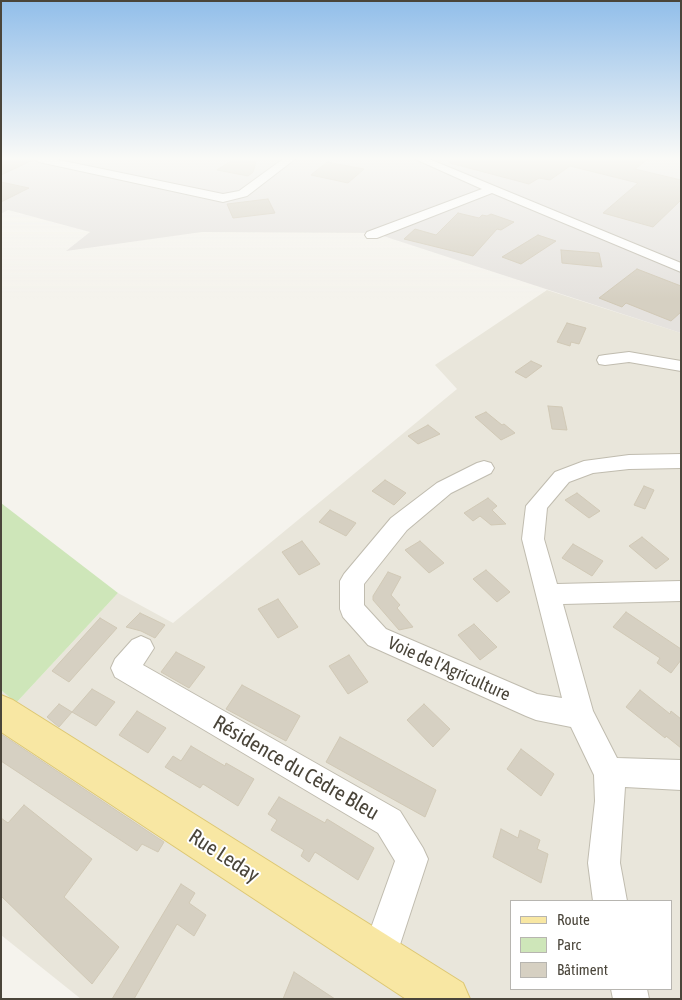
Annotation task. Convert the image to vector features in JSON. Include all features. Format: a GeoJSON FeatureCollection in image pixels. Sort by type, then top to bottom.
{"type":"FeatureCollection","features":[{"type":"Feature","properties":{"kind":"main road","name":"Rue Leday"},"geometry":{"type":"LineString","coordinates":[[1,712],[447,999]]}},
{"type":"Feature","properties":{"kind":"street"},"geometry":{"type":"LineString","coordinates":[[372,235],[449,206]]}},
{"type":"Feature","properties":{"kind":"street"},"geometry":{"type":"LineString","coordinates":[[532,206],[681,268]]}},
{"type":"Feature","properties":{"kind":"street"},"geometry":{"type":"LineString","coordinates":[[605,360],[629,356],[681,366]]}},
{"type":"Feature","properties":{"kind":"street"},"geometry":{"type":"LineString","coordinates":[[610,900],[604,863],[610,801],[609,773],[580,715],[533,539],[537,506],[562,477],[591,466],[681,461]]}},
{"type":"Feature","properties":{"kind":"street","name":"Voie de l'Agriculture"},"geometry":{"type":"LineString","coordinates":[[484,468],[444,488],[399,524],[352,581],[352,609],[377,637],[536,707],[580,715]]}},
{"type":"Feature","properties":{"kind":"street"},"geometry":{"type":"LineString","coordinates":[[548,594],[681,591]]}},
{"type":"Feature","properties":{"kind":"street","name":"Résidence du Cèdre Bleu"},"geometry":{"type":"LineString","coordinates":[[141,648],[124,668],[389,822],[412,859],[379,956]]}},
{"type":"Feature","properties":{"kind":"street"},"geometry":{"type":"LineString","coordinates":[[609,773],[636,772],[681,776]]}},
{"type":"Feature","properties":{"kind":"shaded area"},"geometry":{"type":"Polygon","coordinates":[[[1,206],[681,206],[681,333],[374,233],[202,232],[66,251],[90,232],[8,210],[1,214],[1,206]]]}},
{"type":"Feature","properties":{"kind":"shaded area"},"geometry":{"type":"Polygon","coordinates":[[[547,290],[681,333],[681,999],[81,999],[1,935],[1,690],[16,703],[118,593],[173,623],[457,389],[435,365],[547,290]]]}},
{"type":"Feature","properties":{"kind":"green space"},"geometry":{"type":"Polygon","coordinates":[[[1,503],[118,593],[16,703],[1,690],[1,503]]]}},
{"type":"Feature","properties":{"kind":"building"},"geometry":{"type":"Polygon","coordinates":[[[228,206],[271,206],[275,213],[233,218],[228,206]]]}},
{"type":"Feature","properties":{"kind":"building"},"geometry":{"type":"Polygon","coordinates":[[[612,206],[675,206],[653,227],[603,213],[612,206]]]}},
{"type":"Feature","properties":{"kind":"building"},"geometry":{"type":"Polygon","coordinates":[[[458,213],[479,218],[482,215],[487,216],[491,214],[514,222],[501,230],[497,229],[473,256],[404,239],[415,229],[436,235],[458,213]]]}},
{"type":"Feature","properties":{"kind":"building"},"geometry":{"type":"Polygon","coordinates":[[[538,235],[556,241],[521,264],[502,257],[538,235]]]}},
{"type":"Feature","properties":{"kind":"building"},"geometry":{"type":"Polygon","coordinates":[[[561,250],[599,253],[602,267],[562,263],[561,250]]]}},
{"type":"Feature","properties":{"kind":"building"},"geometry":{"type":"Polygon","coordinates":[[[637,269],[681,286],[681,312],[671,321],[626,303],[622,307],[599,298],[637,269]]]}},
{"type":"Feature","properties":{"kind":"building"},"geometry":{"type":"Polygon","coordinates":[[[567,323],[586,328],[579,344],[571,342],[570,346],[557,342],[567,323]]]}},
{"type":"Feature","properties":{"kind":"building"},"geometry":{"type":"Polygon","coordinates":[[[531,361],[542,366],[526,378],[515,372],[531,361]]]}},
{"type":"Feature","properties":{"kind":"building"},"geometry":{"type":"Polygon","coordinates":[[[548,406],[562,407],[567,430],[552,429],[548,406]]]}},
{"type":"Feature","properties":{"kind":"building"},"geometry":{"type":"Polygon","coordinates":[[[486,412],[515,433],[501,440],[475,417],[486,412]]]}},
{"type":"Feature","properties":{"kind":"building"},"geometry":{"type":"Polygon","coordinates":[[[428,425],[440,434],[418,444],[408,436],[428,425]]]}},
{"type":"Feature","properties":{"kind":"building"},"geometry":{"type":"Polygon","coordinates":[[[385,480],[406,493],[394,505],[372,491],[385,480]]]}},
{"type":"Feature","properties":{"kind":"building"},"geometry":{"type":"Polygon","coordinates":[[[644,486],[654,490],[645,509],[634,505],[644,486]]]}},
{"type":"Feature","properties":{"kind":"building"},"geometry":{"type":"Polygon","coordinates":[[[577,493],[600,511],[589,518],[565,500],[577,493]]]}},
{"type":"Feature","properties":{"kind":"building"},"geometry":{"type":"Polygon","coordinates":[[[488,498],[497,506],[492,510],[506,524],[491,525],[480,516],[473,521],[464,513],[488,498]]]}},
{"type":"Feature","properties":{"kind":"building"},"geometry":{"type":"Polygon","coordinates":[[[330,510],[356,523],[346,536],[319,522],[330,510]]]}},
{"type":"Feature","properties":{"kind":"building"},"geometry":{"type":"Polygon","coordinates":[[[642,537],[669,559],[656,569],[629,546],[642,537]]]}},
{"type":"Feature","properties":{"kind":"building"},"geometry":{"type":"Polygon","coordinates":[[[302,541],[320,564],[299,575],[282,552],[302,541]]]}},
{"type":"Feature","properties":{"kind":"building"},"geometry":{"type":"Polygon","coordinates":[[[420,541],[444,563],[429,573],[405,550],[420,541]]]}},
{"type":"Feature","properties":{"kind":"building"},"geometry":{"type":"Polygon","coordinates":[[[573,544],[603,561],[592,576],[562,558],[573,544]]]}},
{"type":"Feature","properties":{"kind":"building"},"geometry":{"type":"Polygon","coordinates":[[[486,570],[510,592],[497,602],[473,579],[486,570]]]}},
{"type":"Feature","properties":{"kind":"building"},"geometry":{"type":"Polygon","coordinates":[[[388,572],[401,577],[391,595],[400,605],[397,608],[413,627],[399,630],[373,600],[373,596],[388,572]]]}},
{"type":"Feature","properties":{"kind":"building"},"geometry":{"type":"Polygon","coordinates":[[[278,599],[298,627],[278,638],[258,609],[278,599]]]}},
{"type":"Feature","properties":{"kind":"building"},"geometry":{"type":"Polygon","coordinates":[[[626,612],[681,649],[681,660],[671,673],[657,663],[660,658],[613,627],[626,612]]]}},
{"type":"Feature","properties":{"kind":"building"},"geometry":{"type":"Polygon","coordinates":[[[140,613],[165,625],[155,638],[141,631],[126,627],[140,613]]]}},
{"type":"Feature","properties":{"kind":"building"},"geometry":{"type":"Polygon","coordinates":[[[100,618],[117,628],[69,682],[52,671],[100,618]]]}},
{"type":"Feature","properties":{"kind":"building"},"geometry":{"type":"Polygon","coordinates":[[[474,624],[497,647],[480,660],[458,635],[474,624]]]}},
{"type":"Feature","properties":{"kind":"building"},"geometry":{"type":"Polygon","coordinates":[[[176,652],[205,667],[189,688],[161,672],[176,652]]]}},
{"type":"Feature","properties":{"kind":"building"},"geometry":{"type":"Polygon","coordinates":[[[349,655],[368,682],[348,694],[329,666],[349,655]]]}},
{"type":"Feature","properties":{"kind":"building"},"geometry":{"type":"Polygon","coordinates":[[[242,685],[300,716],[286,741],[226,709],[242,685]]]}},
{"type":"Feature","properties":{"kind":"building"},"geometry":{"type":"Polygon","coordinates":[[[92,689],[115,702],[96,726],[72,712],[92,689]]]}},
{"type":"Feature","properties":{"kind":"building"},"geometry":{"type":"Polygon","coordinates":[[[640,690],[670,714],[671,711],[681,719],[681,748],[666,736],[665,738],[626,707],[640,690]]]}},
{"type":"Feature","properties":{"kind":"building"},"geometry":{"type":"Polygon","coordinates":[[[59,704],[72,712],[59,727],[47,717],[59,704]]]}},
{"type":"Feature","properties":{"kind":"building"},"geometry":{"type":"Polygon","coordinates":[[[424,704],[450,729],[433,747],[407,720],[424,704]]]}},
{"type":"Feature","properties":{"kind":"building"},"geometry":{"type":"Polygon","coordinates":[[[137,711],[166,728],[148,753],[119,735],[137,711]]]}},
{"type":"Feature","properties":{"kind":"building"},"geometry":{"type":"Polygon","coordinates":[[[1,734],[164,842],[158,852],[142,844],[137,851],[1,761],[1,734]]]}},
{"type":"Feature","properties":{"kind":"building"},"geometry":{"type":"Polygon","coordinates":[[[340,737],[436,790],[425,817],[326,762],[340,737]]]}},
{"type":"Feature","properties":{"kind":"building"},"geometry":{"type":"Polygon","coordinates":[[[191,746],[225,766],[226,763],[254,779],[238,806],[203,784],[200,788],[165,767],[173,756],[181,761],[191,746]]]}},
{"type":"Feature","properties":{"kind":"building"},"geometry":{"type":"Polygon","coordinates":[[[521,749],[554,774],[541,796],[507,769],[521,749]]]}},
{"type":"Feature","properties":{"kind":"building"},"geometry":{"type":"Polygon","coordinates":[[[279,797],[325,823],[327,819],[374,848],[358,880],[315,852],[309,862],[301,856],[304,850],[271,830],[277,820],[268,814],[279,797]]]}},
{"type":"Feature","properties":{"kind":"building"},"geometry":{"type":"Polygon","coordinates":[[[24,805],[92,859],[64,897],[119,947],[92,984],[1,896],[1,818],[8,823],[24,805]]]}},
{"type":"Feature","properties":{"kind":"building"},"geometry":{"type":"Polygon","coordinates":[[[501,829],[518,838],[520,830],[540,840],[537,849],[548,854],[541,883],[493,857],[501,829]]]}},
{"type":"Feature","properties":{"kind":"building"},"geometry":{"type":"Polygon","coordinates":[[[181,884],[195,893],[189,903],[206,915],[194,936],[177,924],[134,999],[112,999],[181,884]]]}},
{"type":"Feature","properties":{"kind":"building"},"geometry":{"type":"Polygon","coordinates":[[[294,972],[335,999],[283,999],[294,972]]]}}]}
